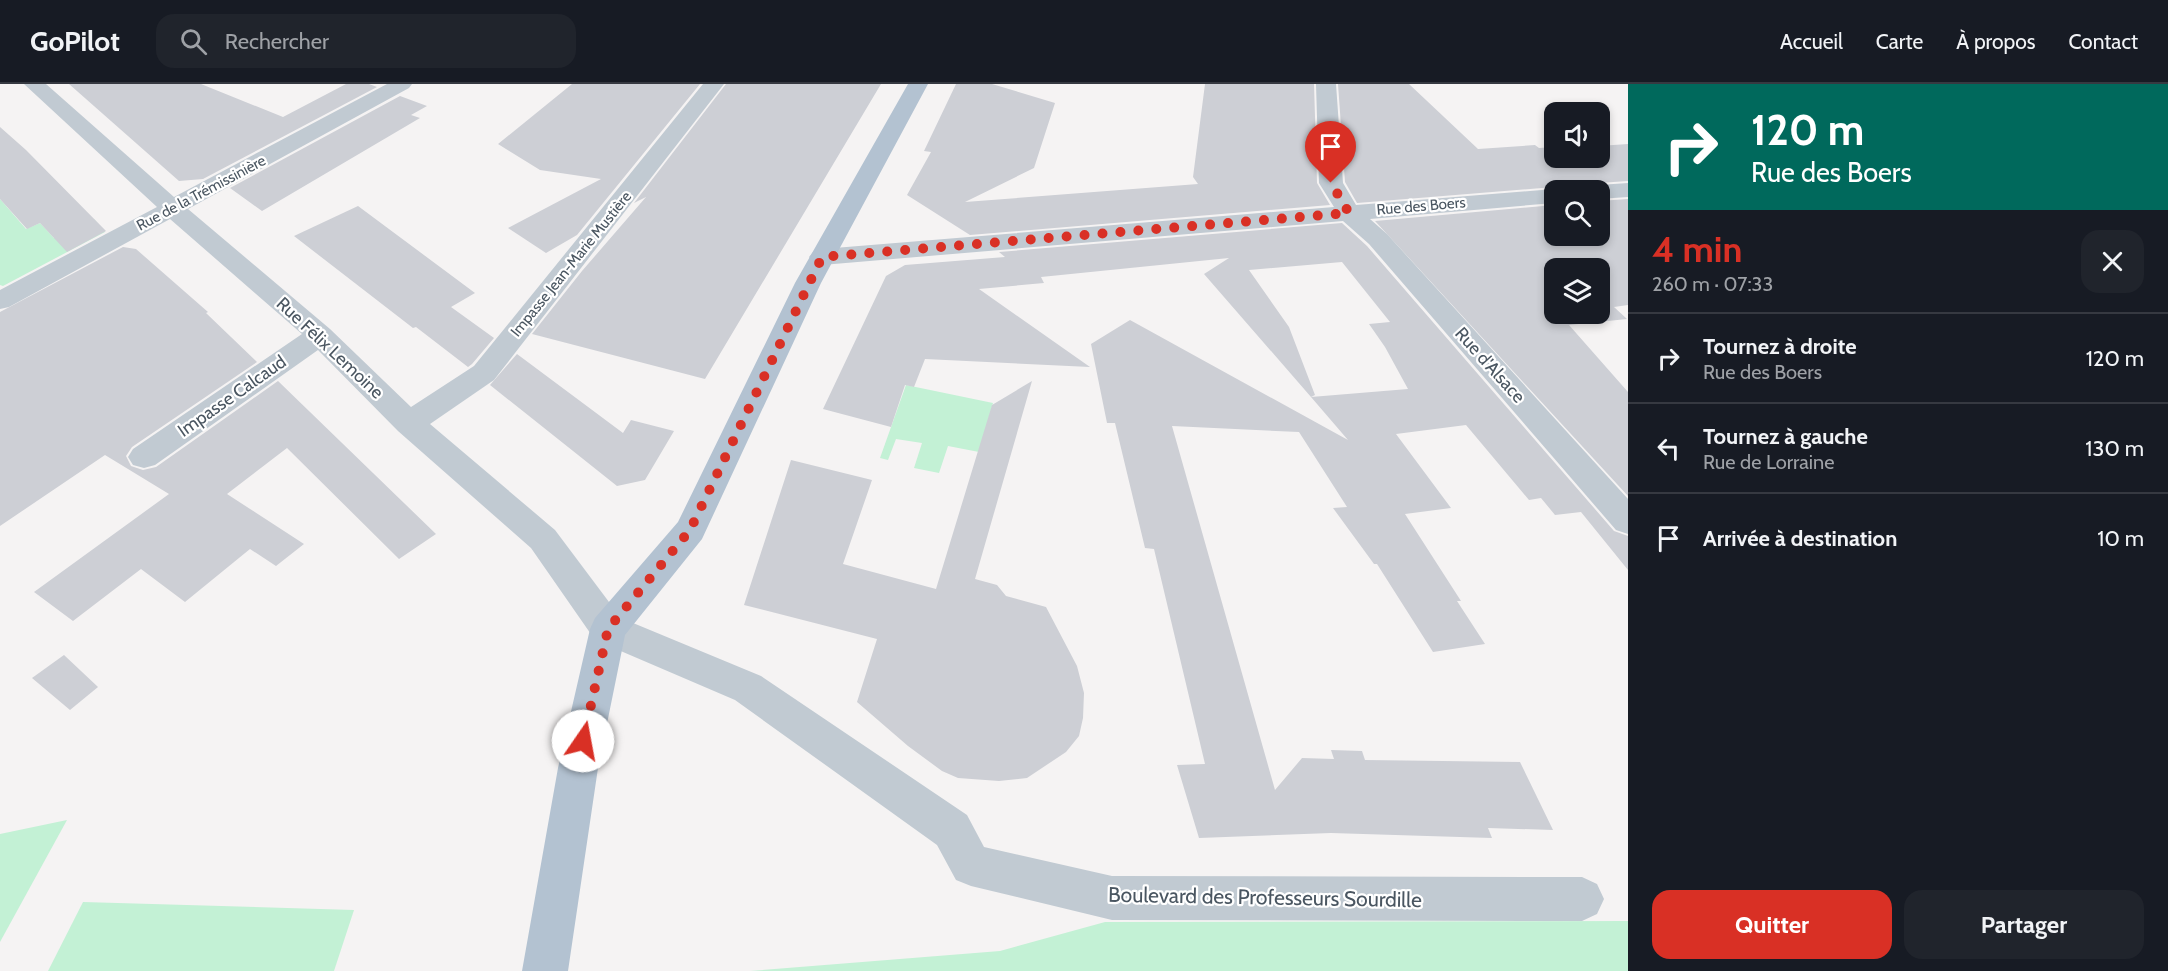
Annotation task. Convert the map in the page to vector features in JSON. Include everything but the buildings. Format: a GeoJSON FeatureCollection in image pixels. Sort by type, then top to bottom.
{"type":"FeatureCollection","features":[{"type":"Feature","properties":{"kind":"main road"},"geometry":{"type":"LineString","coordinates":[[546,962],[578,768],[608,629],[690,530],[822,257],[918,84]]}},
{"type":"Feature","properties":{"kind":"street","name":"Rue de la Trémissinière"},"geometry":{"type":"LineString","coordinates":[[0,301],[402,84]]}},
{"type":"Feature","properties":{"kind":"street","name":"Impasse Jean-Marie Mustière"},"geometry":{"type":"LineString","coordinates":[[409,423],[484,373],[714,84]]}},
{"type":"Feature","properties":{"kind":"street","name":"Rue d'Alsace"},"geometry":{"type":"LineString","coordinates":[[1326,84],[1331,183],[1349,213],[1378,239],[1628,521]]}},
{"type":"Feature","properties":{"kind":"street","name":"Rue Félix Lemoine"},"geometry":{"type":"LineString","coordinates":[[45,86],[172,207],[320,335],[409,423],[543,539],[608,629]]}},
{"type":"Feature","properties":{"kind":"street"},"geometry":{"type":"LineString","coordinates":[[1610,191],[1628,190]]}},
{"type":"Feature","properties":{"kind":"street","name":"Rue des Boers"},"geometry":{"type":"LineString","coordinates":[[822,257],[1544,197]]}},
{"type":"Feature","properties":{"kind":"street","name":"Impasse Calcaud"},"geometry":{"type":"LineString","coordinates":[[144,457],[320,335]]}},
{"type":"Feature","properties":{"kind":"street","name":"Boulevard des Professeurs Sourdille"},"geometry":{"type":"LineString","coordinates":[[608,629],[748,688],[952,830],[971,865],[1112,898],[1582,899]]}},
{"type":"Feature","properties":{"kind":"green space"},"geometry":{"type":"Polygon","coordinates":[[[0,199],[26,229],[40,223],[54,238],[94,219],[105,232],[3,286],[0,285],[0,199]]]}},
{"type":"Feature","properties":{"kind":"green space"},"geometry":{"type":"Polygon","coordinates":[[[906,385],[993,403],[979,452],[948,446],[939,473],[914,468],[922,443],[896,439],[888,460],[880,458],[906,385]]]}},
{"type":"Feature","properties":{"kind":"green space"},"geometry":{"type":"Polygon","coordinates":[[[67,820],[0,942],[0,834],[67,820]]]}},
{"type":"Feature","properties":{"kind":"green space"},"geometry":{"type":"Polygon","coordinates":[[[83,902],[354,910],[334,971],[48,971],[83,902]]]}},
{"type":"Feature","properties":{"kind":"green space"},"geometry":{"type":"Polygon","coordinates":[[[1628,921],[1628,971],[750,971],[1000,951],[1105,922],[1628,921]]]}},
{"type":"Feature","properties":{"kind":"route"},"geometry":{"type":"LineString","coordinates":[[583,741],[608,629],[690,530],[822,257],[869,255],[1349,213],[1331,183]]}}]}
